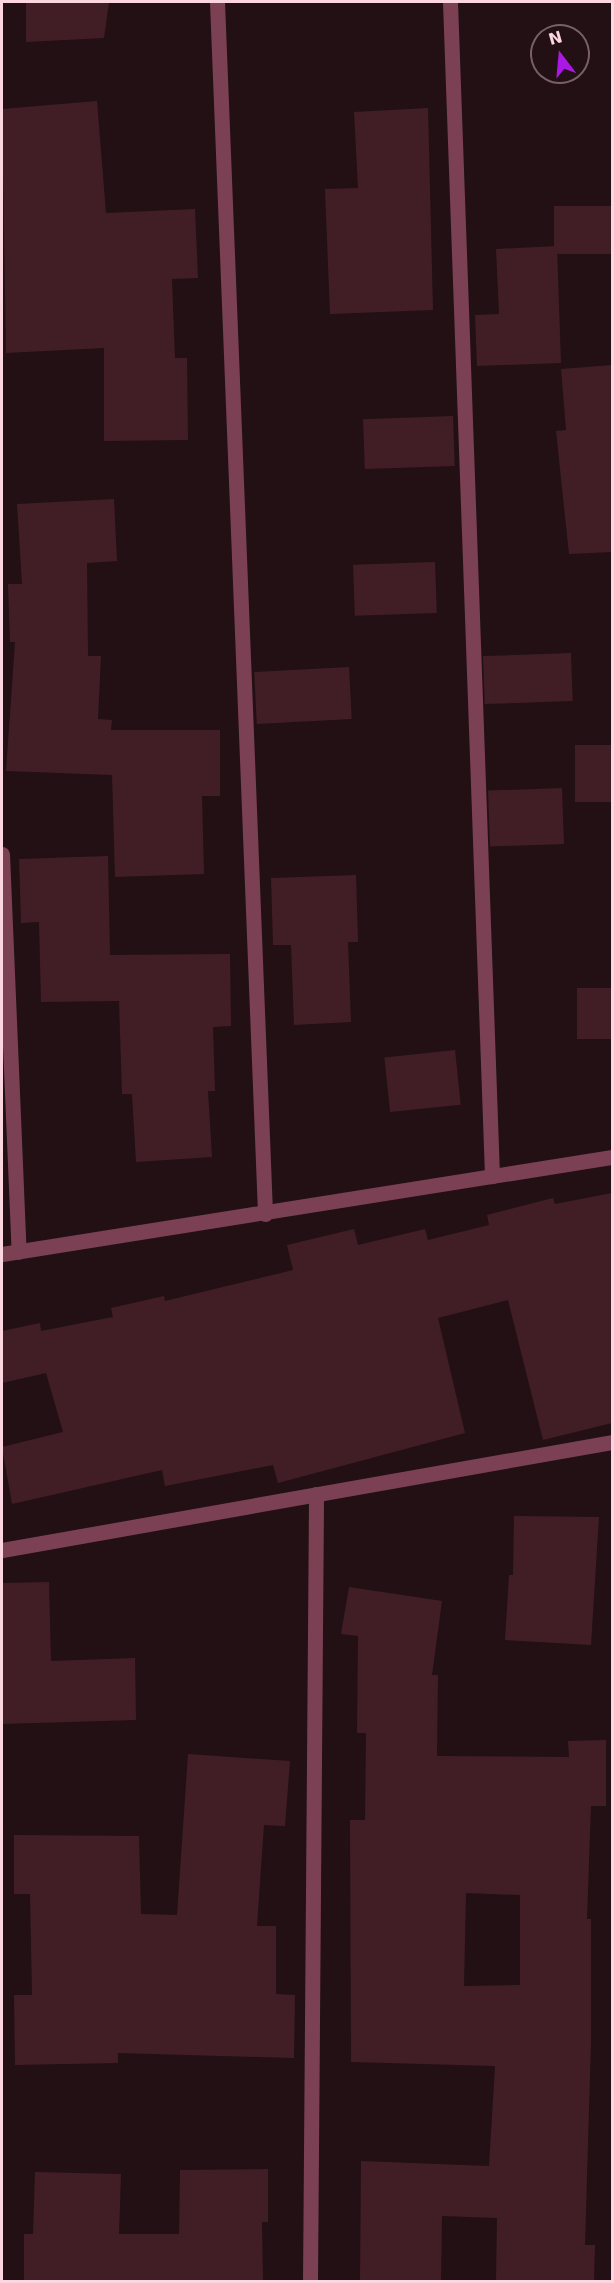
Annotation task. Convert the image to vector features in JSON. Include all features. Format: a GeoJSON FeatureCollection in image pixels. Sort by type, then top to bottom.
{"type":"FeatureCollection","features":[{"type":"Feature","properties":{"kind":"street"},"geometry":{"type":"LineString","coordinates":[[217,2],[265,1214]]}},
{"type":"Feature","properties":{"kind":"street"},"geometry":{"type":"LineString","coordinates":[[450,2],[492,1176]]}},
{"type":"Feature","properties":{"kind":"street"},"geometry":{"type":"LineString","coordinates":[[2,854],[19,1252]]}},
{"type":"Feature","properties":{"kind":"street"},"geometry":{"type":"LineString","coordinates":[[2,1254],[612,1157]]}},
{"type":"Feature","properties":{"kind":"street"},"geometry":{"type":"LineString","coordinates":[[2,1550],[612,1442]]}},
{"type":"Feature","properties":{"kind":"street"},"geometry":{"type":"LineString","coordinates":[[310,2282],[316,1494]]}},
{"type":"Feature","properties":{"kind":"building"},"geometry":{"type":"Polygon","coordinates":[[[26,2],[109,2],[104,38],[26,42],[26,2]]]}},
{"type":"Feature","properties":{"kind":"building"},"geometry":{"type":"Polygon","coordinates":[[[97,101],[106,213],[195,209],[198,278],[172,279],[175,358],[187,358],[188,440],[104,441],[104,348],[6,353],[2,109],[97,101]]]}},
{"type":"Feature","properties":{"kind":"building"},"geometry":{"type":"Polygon","coordinates":[[[428,108],[433,310],[330,314],[325,189],[358,188],[354,112],[428,108]]]}},
{"type":"Feature","properties":{"kind":"building"},"geometry":{"type":"Polygon","coordinates":[[[554,206],[612,206],[612,254],[554,254],[554,206]]]}},
{"type":"Feature","properties":{"kind":"building"},"geometry":{"type":"Polygon","coordinates":[[[557,246],[561,363],[477,366],[475,315],[499,314],[496,249],[557,246]]]}},
{"type":"Feature","properties":{"kind":"building"},"geometry":{"type":"Polygon","coordinates":[[[612,365],[612,552],[569,554],[556,431],[566,430],[561,369],[612,365]]]}},
{"type":"Feature","properties":{"kind":"building"},"geometry":{"type":"Polygon","coordinates":[[[453,416],[455,466],[365,469],[363,419],[453,416]]]}},
{"type":"Feature","properties":{"kind":"building"},"geometry":{"type":"Polygon","coordinates":[[[114,499],[117,561],[87,563],[88,656],[101,656],[98,719],[112,720],[111,730],[220,730],[220,796],[202,796],[204,874],[115,877],[112,775],[6,771],[15,642],[10,642],[8,584],[22,584],[17,504],[114,499]]]}},
{"type":"Feature","properties":{"kind":"building"},"geometry":{"type":"Polygon","coordinates":[[[435,562],[437,613],[355,616],[353,565],[435,562]]]}},
{"type":"Feature","properties":{"kind":"building"},"geometry":{"type":"Polygon","coordinates":[[[571,653],[573,701],[485,704],[483,656],[571,653]]]}},
{"type":"Feature","properties":{"kind":"building"},"geometry":{"type":"Polygon","coordinates":[[[349,667],[352,719],[257,724],[254,672],[349,667]]]}},
{"type":"Feature","properties":{"kind":"building"},"geometry":{"type":"Polygon","coordinates":[[[575,745],[612,745],[612,802],[575,802],[575,745]]]}},
{"type":"Feature","properties":{"kind":"building"},"geometry":{"type":"Polygon","coordinates":[[[562,788],[564,844],[490,847],[488,791],[562,788]]]}},
{"type":"Feature","properties":{"kind":"building"},"geometry":{"type":"Polygon","coordinates":[[[108,856],[110,955],[230,954],[231,1026],[213,1027],[215,1091],[208,1091],[212,1157],[136,1162],[132,1094],[122,1094],[119,1001],[41,1002],[39,922],[21,923],[19,859],[108,856]]]}},
{"type":"Feature","properties":{"kind":"building"},"geometry":{"type":"Polygon","coordinates":[[[356,875],[358,942],[348,942],[351,1022],[294,1025],[291,945],[273,945],[271,878],[356,875]]]}},
{"type":"Feature","properties":{"kind":"building"},"geometry":{"type":"Polygon","coordinates":[[[577,988],[612,988],[612,1039],[577,1039],[577,988]]]}},
{"type":"Feature","properties":{"kind":"building"},"geometry":{"type":"Polygon","coordinates":[[[455,1050],[461,1105],[390,1112],[384,1057],[455,1050]]]}},
{"type":"Feature","properties":{"kind":"building"},"geometry":{"type":"Polygon","coordinates":[[[612,1193],[612,1423],[543,1440],[508,1300],[438,1318],[465,1433],[278,1483],[273,1465],[165,1486],[162,1470],[12,1504],[2,1447],[63,1432],[46,1373],[2,1383],[2,1331],[40,1323],[41,1331],[113,1317],[111,1308],[164,1296],[165,1301],[293,1270],[287,1245],[354,1229],[358,1245],[425,1229],[428,1240],[489,1225],[487,1215],[553,1198],[555,1204],[612,1193]]]}},
{"type":"Feature","properties":{"kind":"building"},"geometry":{"type":"Polygon","coordinates":[[[514,1516],[599,1517],[591,1645],[505,1640],[509,1575],[513,1575],[514,1516]]]}},
{"type":"Feature","properties":{"kind":"building"},"geometry":{"type":"Polygon","coordinates":[[[49,1582],[51,1661],[135,1658],[136,1720],[2,1724],[2,1583],[49,1582]]]}},
{"type":"Feature","properties":{"kind":"building"},"geometry":{"type":"Polygon","coordinates":[[[349,1587],[442,1601],[432,1675],[438,1675],[437,1756],[569,1757],[568,1741],[606,1740],[606,1806],[591,1806],[587,1919],[591,1919],[591,2042],[585,2245],[595,2245],[594,2282],[496,2282],[497,2218],[442,2216],[441,2282],[360,2282],[361,2161],[489,2166],[495,2066],[351,2062],[350,1820],[365,1820],[366,1733],[357,1733],[358,1636],[341,1634],[349,1587]],[[466,1893],[464,1986],[520,1985],[520,1895],[466,1893]]]}},
{"type":"Feature","properties":{"kind":"building"},"geometry":{"type":"Polygon","coordinates":[[[188,1754],[290,1761],[285,1826],[264,1825],[257,1926],[276,1926],[276,1994],[295,1995],[294,2058],[118,2053],[118,2063],[15,2065],[14,1995],[32,1995],[30,1894],[14,1894],[14,1835],[139,1836],[141,1914],[177,1915],[188,1754]]]}},
{"type":"Feature","properties":{"kind":"building"},"geometry":{"type":"Polygon","coordinates":[[[268,2169],[268,2222],[262,2222],[263,2282],[24,2282],[24,2234],[33,2234],[35,2172],[121,2174],[119,2234],[179,2234],[180,2170],[268,2169]]]}}]}
